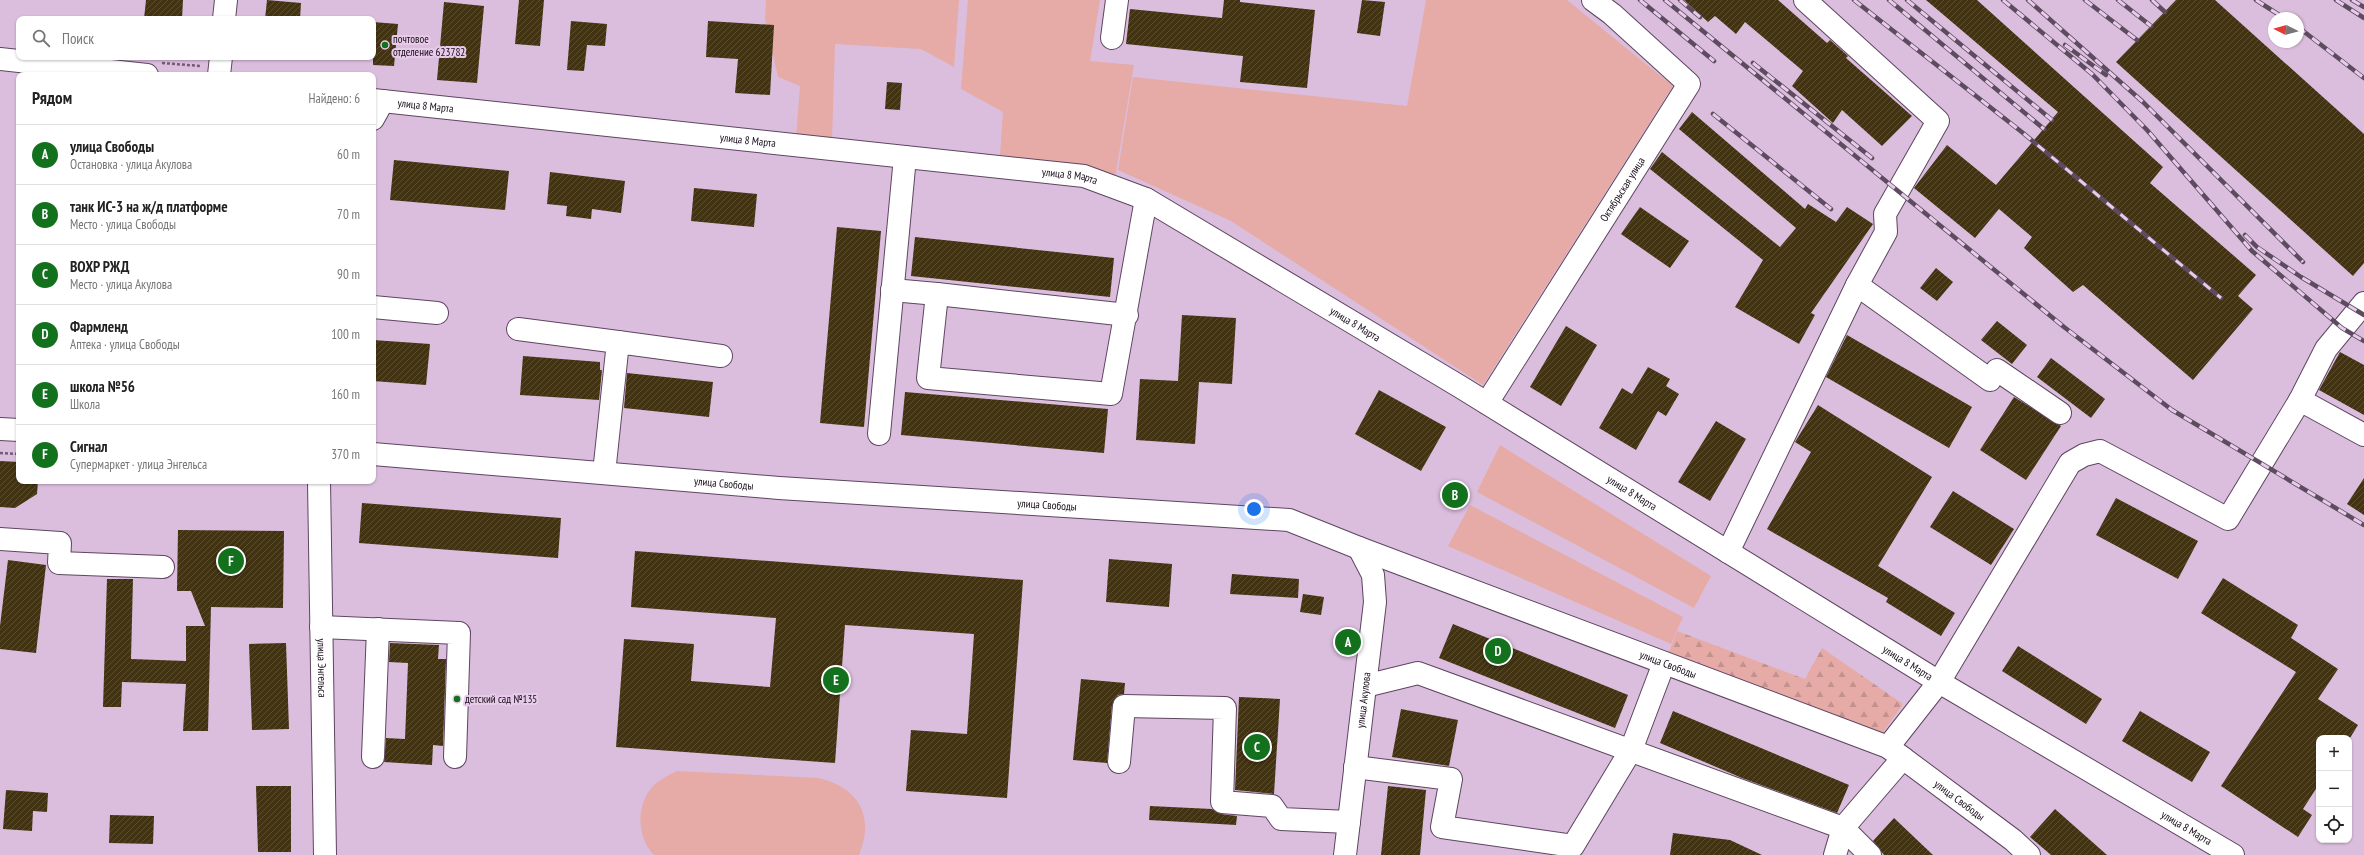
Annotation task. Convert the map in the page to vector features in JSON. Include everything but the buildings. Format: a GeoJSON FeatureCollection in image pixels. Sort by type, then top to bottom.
{"type":"FeatureCollection","features":[{"type":"Feature","properties":{"kind":"street"},"geometry":{"type":"LineString","coordinates":[[224,16],[226,0]]}},
{"type":"Feature","properties":{"kind":"street"},"geometry":{"type":"LineString","coordinates":[[1112,38],[1117,0]]}},
{"type":"Feature","properties":{"kind":"street","name":"Октябрьская улица"},"geometry":{"type":"LineString","coordinates":[[1487,403],[1689,84],[1612,14],[1593,0]]}},
{"type":"Feature","properties":{"kind":"street"},"geometry":{"type":"LineString","coordinates":[[1728,552],[1857,285],[1886,232],[1885,214],[1938,121],[1805,0]]}},
{"type":"Feature","properties":{"kind":"street"},"geometry":{"type":"LineString","coordinates":[[0,59],[119,72]]}},
{"type":"Feature","properties":{"kind":"street"},"geometry":{"type":"LineString","coordinates":[[219,72],[220,60]]}},
{"type":"Feature","properties":{"kind":"street","name":"улица 8 Марта"},"geometry":{"type":"LineString","coordinates":[[376,107],[905,157],[1084,176],[1146,199],[1487,403],[1939,682],[2233,855]]}},
{"type":"Feature","properties":{"kind":"street"},"geometry":{"type":"LineString","coordinates":[[879,434],[905,157]]}},
{"type":"Feature","properties":{"kind":"street"},"geometry":{"type":"LineString","coordinates":[[937,294],[928,378],[1111,394],[1127,315],[1146,199]]}},
{"type":"Feature","properties":{"kind":"street"},"geometry":{"type":"LineString","coordinates":[[1857,285],[1990,380],[1997,370],[2060,413]]}},
{"type":"Feature","properties":{"kind":"street"},"geometry":{"type":"LineString","coordinates":[[892,290],[1127,315]]}},
{"type":"Feature","properties":{"kind":"street"},"geometry":{"type":"LineString","coordinates":[[1835,855],[1843,828],[1895,752],[1939,682],[2070,463],[2084,456],[2100,451],[2228,518],[2300,400],[2326,349],[2364,303]]}},
{"type":"Feature","properties":{"kind":"street"},"geometry":{"type":"LineString","coordinates":[[376,307],[437,313]]}},
{"type":"Feature","properties":{"kind":"street"},"geometry":{"type":"LineString","coordinates":[[518,329],[721,356]]}},
{"type":"Feature","properties":{"kind":"street"},"geometry":{"type":"LineString","coordinates":[[604,473],[618,342]]}},
{"type":"Feature","properties":{"kind":"street"},"geometry":{"type":"LineString","coordinates":[[2300,400],[2364,435]]}},
{"type":"Feature","properties":{"kind":"street"},"geometry":{"type":"LineString","coordinates":[[0,429],[16,430]]}},
{"type":"Feature","properties":{"kind":"street","name":"улица Свободы"},"geometry":{"type":"LineString","coordinates":[[376,454],[779,488],[1289,520],[1895,752],[2013,840],[2029,855]]}},
{"type":"Feature","properties":{"kind":"street","name":"улица Энгельса"},"geometry":{"type":"LineString","coordinates":[[319,484],[325,855]]}},
{"type":"Feature","properties":{"kind":"street"},"geometry":{"type":"LineString","coordinates":[[0,539],[60,543],[59,563],[163,567]]}},
{"type":"Feature","properties":{"kind":"street","name":"улица Акулова"},"geometry":{"type":"LineString","coordinates":[[1345,855],[1375,602],[1373,575],[1359,548]]}},
{"type":"Feature","properties":{"kind":"street"},"geometry":{"type":"LineString","coordinates":[[321,627],[459,633],[455,757]]}},
{"type":"Feature","properties":{"kind":"street"},"geometry":{"type":"LineString","coordinates":[[373,757],[378,629]]}},
{"type":"Feature","properties":{"kind":"street"},"geometry":{"type":"LineString","coordinates":[[1356,767],[1451,779],[1442,827],[1572,846],[1631,750],[1664,663]]}},
{"type":"Feature","properties":{"kind":"street"},"geometry":{"type":"LineString","coordinates":[[1365,686],[1418,672],[1843,828],[1870,855]]}},
{"type":"Feature","properties":{"kind":"street"},"geometry":{"type":"LineString","coordinates":[[1119,762],[1124,706],[1225,708],[1222,802],[1272,806],[1281,819],[1349,822]]}},
{"type":"Feature","properties":{"kind":"path"},"geometry":{"type":"LineString","coordinates":[[0,453],[16,454]]}},
{"type":"Feature","properties":{"kind":"green space"},"geometry":{"type":"Polygon","coordinates":[[[766,0],[959,0],[954,67],[921,49],[835,44],[832,141],[796,138],[800,86],[778,77],[765,19],[766,0]]]}},
{"type":"Feature","properties":{"kind":"green space"},"geometry":{"type":"Polygon","coordinates":[[[968,0],[1100,0],[1090,61],[1134,65],[1115,178],[1000,156],[1003,112],[961,89],[968,0]]]}},
{"type":"Feature","properties":{"kind":"green space"},"geometry":{"type":"Polygon","coordinates":[[[1426,0],[1567,0],[1673,86],[1483,385],[1231,221],[1118,170],[1133,77],[1407,106],[1426,0]]]}},
{"type":"Feature","properties":{"kind":"green space"},"geometry":{"type":"Polygon","coordinates":[[[1500,445],[1711,576],[1694,608],[1477,492],[1500,445]]]}},
{"type":"Feature","properties":{"kind":"green space"},"geometry":{"type":"Polygon","coordinates":[[[1470,505],[1683,617],[1671,644],[1448,546],[1470,505]]]}},
{"type":"Feature","properties":{"kind":"green space"},"geometry":{"type":"Polygon","coordinates":[[[1677,631],[1805,679],[1822,648],[1903,704],[1881,735],[1667,657],[1677,631]]]}},
{"type":"Feature","properties":{"kind":"green space"},"geometry":{"type":"Polygon","coordinates":[[[677,771],[819,778],[833,783],[853,796],[860,806],[864,816],[864,841],[859,855],[654,855],[642,833],[642,807],[652,787],[662,779],[677,771]]]}},
{"type":"Feature","properties":{"kind":"railway"},"geometry":{"type":"LineString","coordinates":[[1640,0],[1714,61]]}},
{"type":"Feature","properties":{"kind":"railway"},"geometry":{"type":"LineString","coordinates":[[1665,0],[2064,327],[2172,410],[2364,525]]}},
{"type":"Feature","properties":{"kind":"railway"},"geometry":{"type":"LineString","coordinates":[[1680,0],[1700,17]]}},
{"type":"Feature","properties":{"kind":"railway"},"geometry":{"type":"LineString","coordinates":[[1854,0],[2023,133],[2221,298]]}},
{"type":"Feature","properties":{"kind":"railway"},"geometry":{"type":"LineString","coordinates":[[1889,0],[2044,129]]}},
{"type":"Feature","properties":{"kind":"railway"},"geometry":{"type":"LineString","coordinates":[[1907,0],[2052,120]]}},
{"type":"Feature","properties":{"kind":"railway"},"geometry":{"type":"LineString","coordinates":[[2003,0],[2092,74],[2147,130],[2252,251],[2342,328],[2364,341]]}},
{"type":"Feature","properties":{"kind":"railway"},"geometry":{"type":"LineString","coordinates":[[2028,0],[2143,102],[2303,262]]}},
{"type":"Feature","properties":{"kind":"railway"},"geometry":{"type":"LineString","coordinates":[[2085,0],[2137,40]]}},
{"type":"Feature","properties":{"kind":"railway"},"geometry":{"type":"LineString","coordinates":[[2118,0],[2151,26]]}},
{"type":"Feature","properties":{"kind":"railway"},"geometry":{"type":"LineString","coordinates":[[2152,0],[2165,12]]}},
{"type":"Feature","properties":{"kind":"railway"},"geometry":{"type":"LineString","coordinates":[[2256,0],[2275,12]]}},
{"type":"Feature","properties":{"kind":"railway"},"geometry":{"type":"LineString","coordinates":[[2336,0],[2364,18]]}},
{"type":"Feature","properties":{"kind":"railway"},"geometry":{"type":"LineString","coordinates":[[2352,0],[2364,7]]}},
{"type":"Feature","properties":{"kind":"railway"},"geometry":{"type":"LineString","coordinates":[[2304,32],[2364,78]]}},
{"type":"Feature","properties":{"kind":"railway"},"geometry":{"type":"LineString","coordinates":[[2065,45],[2106,75]]}},
{"type":"Feature","properties":{"kind":"railway"},"geometry":{"type":"LineString","coordinates":[[1753,63],[1872,158]]}},
{"type":"Feature","properties":{"kind":"railway"},"geometry":{"type":"LineString","coordinates":[[1713,114],[1831,209]]}},
{"type":"Feature","properties":{"kind":"railway"},"geometry":{"type":"LineString","coordinates":[[2245,235],[2257,247],[2301,277],[2364,315]]}},
{"type":"Feature","properties":{"kind":"place","name":"почтовое отделение 623782"},"geometry":{"type":"Point","coordinates":[385,45]}},
{"type":"Feature","properties":{"kind":"place","name":"танк ИС-3 на ж/д платформе"},"geometry":{"type":"Point","coordinates":[1455,495]}},
{"type":"Feature","properties":{"kind":"place","name":"Сигнал"},"geometry":{"type":"Point","coordinates":[231,561]}},
{"type":"Feature","properties":{"kind":"place","name":"улица Свободы"},"geometry":{"type":"Point","coordinates":[1348,642]}},
{"type":"Feature","properties":{"kind":"place","name":"Фармленд"},"geometry":{"type":"Point","coordinates":[1498,651]}},
{"type":"Feature","properties":{"kind":"place","name":"школа №56"},"geometry":{"type":"Point","coordinates":[836,680]}},
{"type":"Feature","properties":{"kind":"place","name":"детский сад №135"},"geometry":{"type":"Point","coordinates":[457,699]}},
{"type":"Feature","properties":{"kind":"place","name":"ВОХР РЖД"},"geometry":{"type":"Point","coordinates":[1257,747]}}]}
